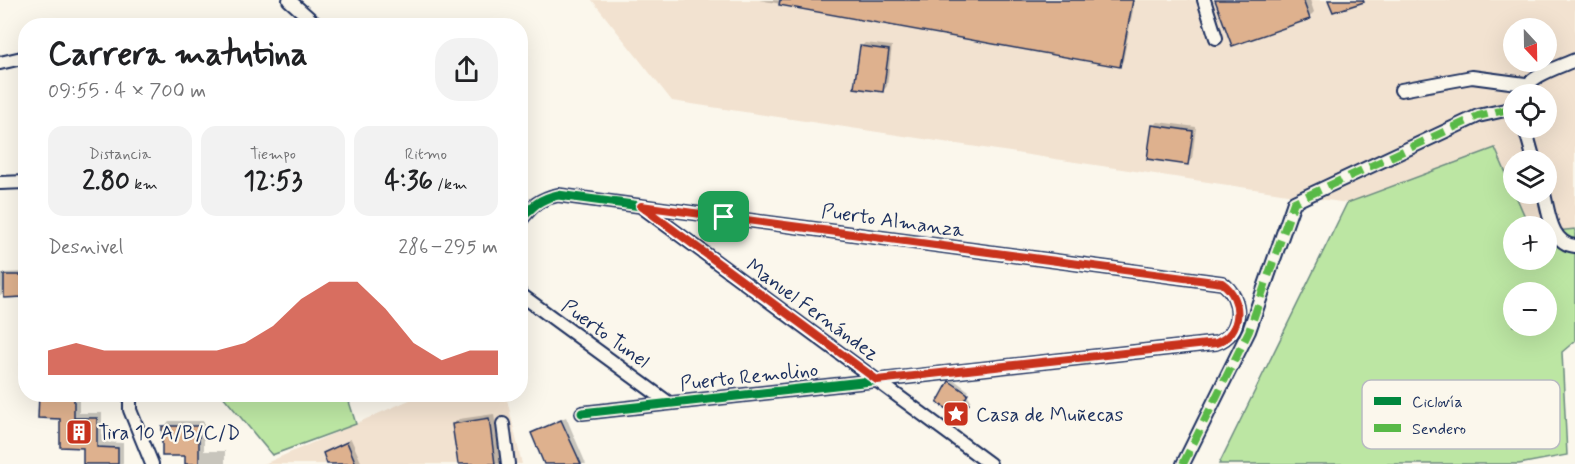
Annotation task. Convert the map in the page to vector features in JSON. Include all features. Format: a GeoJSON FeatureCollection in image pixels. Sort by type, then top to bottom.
{"type":"FeatureCollection","features":[{"type":"Feature","properties":{"kind":"street"},"geometry":{"type":"LineString","coordinates":[[289,0],[309,18]]}},
{"type":"Feature","properties":{"kind":"street"},"geometry":{"type":"LineString","coordinates":[[1204,0],[1216,38]]}},
{"type":"Feature","properties":{"kind":"street"},"geometry":{"type":"LineString","coordinates":[[0,63],[18,59]]}},
{"type":"Feature","properties":{"kind":"street"},"geometry":{"type":"LineString","coordinates":[[1528,84],[1539,75],[1575,60]]}},
{"type":"Feature","properties":{"kind":"street"},"geometry":{"type":"LineString","coordinates":[[1401,90],[1472,77],[1503,84]]}},
{"type":"Feature","properties":{"kind":"street"},"geometry":{"type":"LineString","coordinates":[[1182,464],[1249,331],[1294,202],[1478,116],[1503,110]]}},
{"type":"Feature","properties":{"kind":"street"},"geometry":{"type":"LineString","coordinates":[[0,183],[18,182]]}},
{"type":"Feature","properties":{"kind":"street","name":"Puerto Almanza"},"geometry":{"type":"LineString","coordinates":[[528,211],[544,198],[558,195],[1222,283],[1236,296],[1238,306],[1235,325]]}},
{"type":"Feature","properties":{"kind":"street"},"geometry":{"type":"LineString","coordinates":[[1547,204],[1559,240],[1567,245],[1575,246]]}},
{"type":"Feature","properties":{"kind":"street","name":"Manuel Fernández"},"geometry":{"type":"LineString","coordinates":[[641,206],[990,464]]}},
{"type":"Feature","properties":{"kind":"street","name":"Puerto Tunel"},"geometry":{"type":"LineString","coordinates":[[528,300],[669,403]]}},
{"type":"Feature","properties":{"kind":"street"},"geometry":{"type":"LineString","coordinates":[[1235,325],[1249,331]]}},
{"type":"Feature","properties":{"kind":"street","name":"Puerto Remolino"},"geometry":{"type":"LineString","coordinates":[[582,413],[1216,343],[1225,340],[1235,325]]}},
{"type":"Feature","properties":{"kind":"street"},"geometry":{"type":"LineString","coordinates":[[130,402],[130,410],[152,464]]}},
{"type":"Feature","properties":{"kind":"street"},"geometry":{"type":"LineString","coordinates":[[502,424],[508,464]]}},
{"type":"Feature","properties":{"kind":"shaded area"},"geometry":{"type":"Polygon","coordinates":[[[592,0],[1575,0],[1575,229],[1557,231],[1557,216],[1525,216],[1519,204],[1557,204],[1557,150],[1503,150],[1503,167],[1495,148],[1347,203],[672,101],[592,0]]]}},
{"type":"Feature","properties":{"kind":"shaded area"},"geometry":{"type":"Polygon","coordinates":[[[405,402],[508,402],[522,464],[264,464],[405,402]]]}},
{"type":"Feature","properties":{"kind":"green space"},"geometry":{"type":"Polygon","coordinates":[[[1495,148],[1503,166],[1503,204],[1519,204],[1525,216],[1503,216],[1503,270],[1557,270],[1557,231],[1575,229],[1575,341],[1562,352],[1567,455],[1519,464],[1219,464],[1347,203],[1495,148]]]}},
{"type":"Feature","properties":{"kind":"green space"},"geometry":{"type":"Polygon","coordinates":[[[228,402],[349,402],[356,424],[272,455],[228,402]]]}},
{"type":"Feature","properties":{"kind":"building"},"geometry":{"type":"Polygon","coordinates":[[[780,0],[1133,0],[1120,67],[779,5],[780,0]]]}},
{"type":"Feature","properties":{"kind":"building"},"geometry":{"type":"Polygon","coordinates":[[[1215,0],[1303,0],[1310,19],[1232,46],[1215,0]]]}},
{"type":"Feature","properties":{"kind":"building"},"geometry":{"type":"Polygon","coordinates":[[[1328,0],[1363,0],[1364,2],[1333,12],[1328,0]]]}},
{"type":"Feature","properties":{"kind":"building"},"geometry":{"type":"Polygon","coordinates":[[[860,46],[889,50],[883,92],[854,88],[860,46]]]}},
{"type":"Feature","properties":{"kind":"building"},"geometry":{"type":"Polygon","coordinates":[[[1152,125],[1193,131],[1188,165],[1147,159],[1152,125]]]}},
{"type":"Feature","properties":{"kind":"building"},"geometry":{"type":"Polygon","coordinates":[[[4,275],[18,275],[18,297],[4,298],[4,275]]]}},
{"type":"Feature","properties":{"kind":"building"},"geometry":{"type":"Polygon","coordinates":[[[949,381],[968,394],[965,399],[969,404],[956,414],[937,403],[949,381]]]}},
{"type":"Feature","properties":{"kind":"building","name":"Tira 10 A/B/C/D"},"geometry":{"type":"Polygon","coordinates":[[[39,402],[74,402],[74,418],[97,418],[97,447],[118,448],[118,464],[83,464],[83,448],[60,447],[60,419],[38,418],[39,402]]]}},
{"type":"Feature","properties":{"kind":"building"},"geometry":{"type":"Polygon","coordinates":[[[489,418],[495,464],[458,464],[452,424],[489,418]]]}},
{"type":"Feature","properties":{"kind":"building"},"geometry":{"type":"Polygon","coordinates":[[[561,420],[581,464],[544,464],[531,433],[561,420]]]}},
{"type":"Feature","properties":{"kind":"building"},"geometry":{"type":"Polygon","coordinates":[[[162,426],[199,426],[199,464],[185,464],[185,456],[162,456],[162,426]]]}},
{"type":"Feature","properties":{"kind":"building"},"geometry":{"type":"Polygon","coordinates":[[[347,442],[356,464],[327,464],[323,453],[347,442]]]}},
{"type":"Feature","properties":{"kind":"marked path"},"geometry":{"type":"LineString","coordinates":[[1183,464],[1249,331],[1294,202],[1478,116],[1503,110]]}},
{"type":"Feature","properties":{"kind":"cycle path"},"geometry":{"type":"LineString","coordinates":[[528,211],[536,204],[558,195],[1222,283],[1234,297],[1237,306],[1236,324],[1225,338],[1216,343],[582,413]]}},
{"type":"Feature","properties":{"kind":"place","name":"Casa de Muñecas"},"geometry":{"type":"Point","coordinates":[956,414]}},
{"type":"Feature","properties":{"kind":"place","name":"Tira 10 A/B/C/D"},"geometry":{"type":"Point","coordinates":[79,432]}},
{"type":"Feature","properties":{"kind":"route"},"geometry":{"type":"LineString","coordinates":[[641,206],[724,217],[1222,283],[1236,296],[1238,306],[1235,325],[1225,340],[1216,343],[877,380],[641,206]]}}]}
